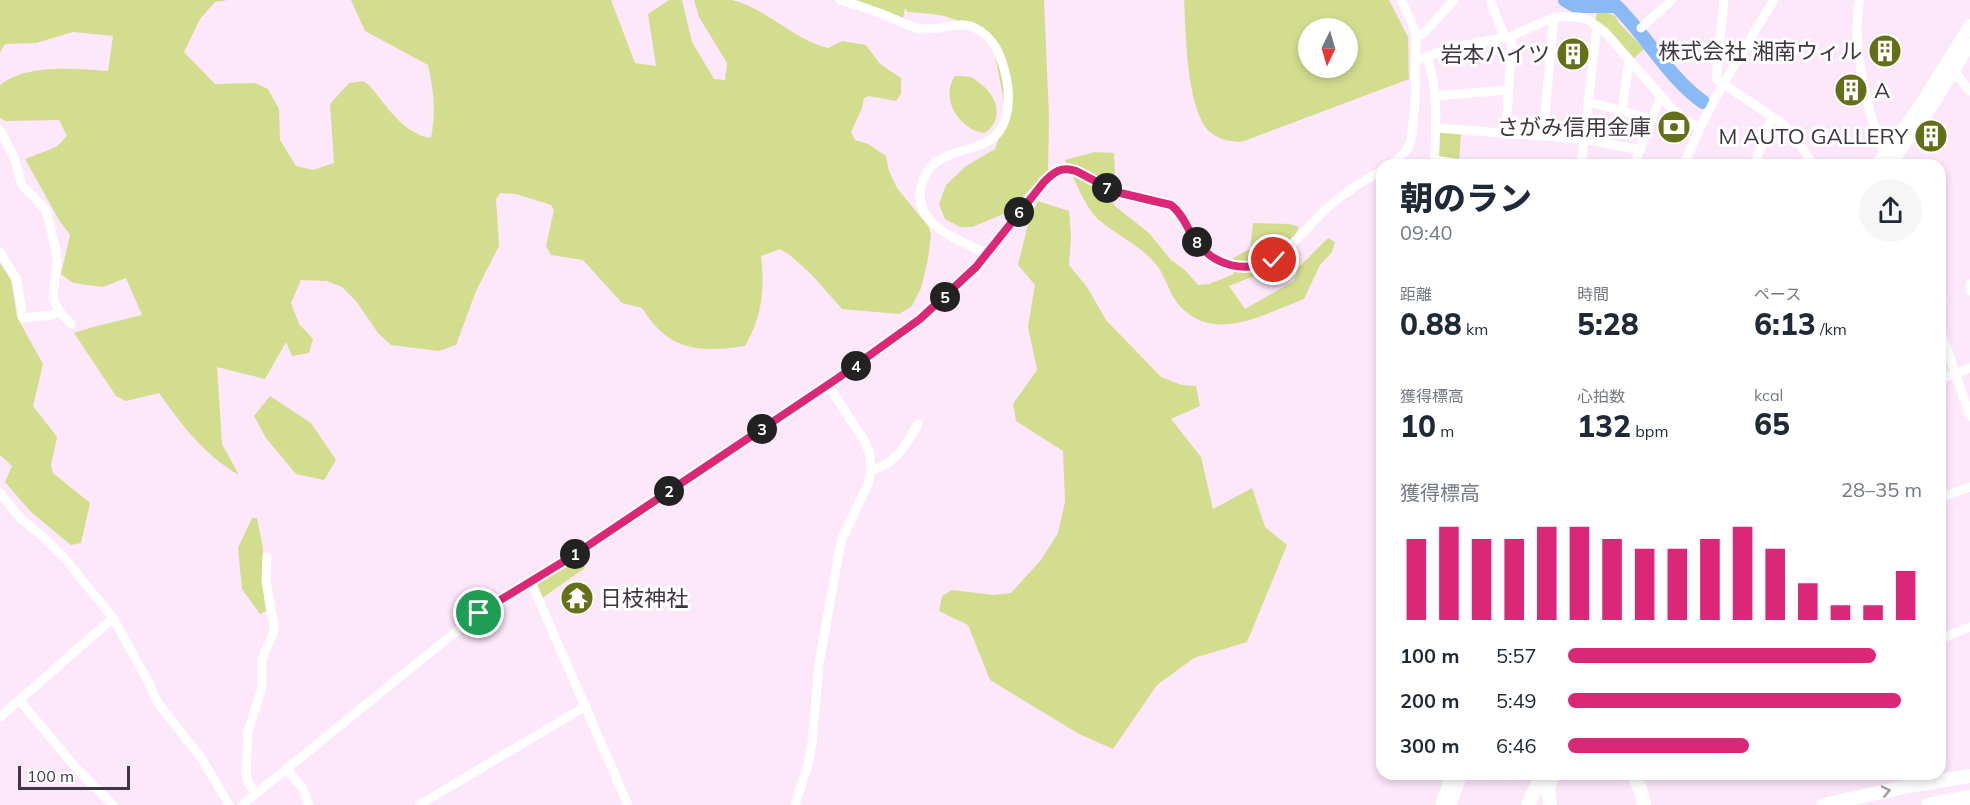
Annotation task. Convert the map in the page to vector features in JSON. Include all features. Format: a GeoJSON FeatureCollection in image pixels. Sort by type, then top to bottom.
{"type":"FeatureCollection","features":[{"type":"Feature","properties":{"kind":"highway"},"geometry":{"type":"LineString","coordinates":[[1946,780],[1970,776]]}},
{"type":"Feature","properties":{"kind":"highway"},"geometry":{"type":"LineString","coordinates":[[1528,805],[1539,780]]}},
{"type":"Feature","properties":{"kind":"highway"},"geometry":{"type":"LineString","coordinates":[[1550,780],[1548,790],[1550,805]]}},
{"type":"Feature","properties":{"kind":"highway"},"geometry":{"type":"LineString","coordinates":[[1636,780],[1644,805]]}},
{"type":"Feature","properties":{"kind":"highway"},"geometry":{"type":"LineString","coordinates":[[1643,780],[1651,805]]}},
{"type":"Feature","properties":{"kind":"highway"},"geometry":{"type":"LineString","coordinates":[[1822,805],[1946,780]]}},
{"type":"Feature","properties":{"kind":"highway"},"geometry":{"type":"LineString","coordinates":[[1928,805],[1970,798]]}},
{"type":"Feature","properties":{"kind":"highway"},"geometry":{"type":"LineString","coordinates":[[1947,805],[1970,798]]}},
{"type":"Feature","properties":{"kind":"main road"},"geometry":{"type":"LineString","coordinates":[[1886,159],[1970,25]]}},
{"type":"Feature","properties":{"kind":"main road"},"geometry":{"type":"LineString","coordinates":[[1886,159],[1954,71],[1970,44]]}},
{"type":"Feature","properties":{"kind":"main road"},"geometry":{"type":"LineString","coordinates":[[1441,805],[1450,780]]}},
{"type":"Feature","properties":{"kind":"main road"},"geometry":{"type":"LineString","coordinates":[[1450,805],[1460,780]]}},
{"type":"Feature","properties":{"kind":"street"},"geometry":{"type":"LineString","coordinates":[[840,0],[889,16],[914,28],[968,25],[983,33],[999,51],[1009,92],[1008,113],[999,132],[986,142],[951,153],[932,165],[924,177],[920,192],[922,207],[932,224],[944,233],[986,253]]}},
{"type":"Feature","properties":{"kind":"street"},"geometry":{"type":"LineString","coordinates":[[1397,159],[1406,151],[1411,141],[1415,104],[1416,36],[1401,0]]}},
{"type":"Feature","properties":{"kind":"street"},"geometry":{"type":"LineString","coordinates":[[1416,36],[1423,34],[1454,0]]}},
{"type":"Feature","properties":{"kind":"street"},"geometry":{"type":"LineString","coordinates":[[1490,0],[1508,37],[1506,133]]}},
{"type":"Feature","properties":{"kind":"street"},"geometry":{"type":"LineString","coordinates":[[1641,28],[1672,0]]}},
{"type":"Feature","properties":{"kind":"street"},"geometry":{"type":"LineString","coordinates":[[1724,0],[1716,79],[1783,124],[1809,159]]}},
{"type":"Feature","properties":{"kind":"street"},"geometry":{"type":"LineString","coordinates":[[1687,159],[1722,84],[1774,0]]}},
{"type":"Feature","properties":{"kind":"street"},"geometry":{"type":"LineString","coordinates":[[1860,0],[1857,30],[1864,90],[1883,159]]}},
{"type":"Feature","properties":{"kind":"street"},"geometry":{"type":"LineString","coordinates":[[1415,61],[1450,48],[1508,37],[1554,17],[1579,17],[1605,33],[1681,117],[1700,127]]}},
{"type":"Feature","properties":{"kind":"street"},"geometry":{"type":"LineString","coordinates":[[1543,135],[1554,17]]}},
{"type":"Feature","properties":{"kind":"street"},"geometry":{"type":"LineString","coordinates":[[1581,159],[1597,26]]}},
{"type":"Feature","properties":{"kind":"street"},"geometry":{"type":"LineString","coordinates":[[1427,57],[1433,76],[1435,96],[1434,159]]}},
{"type":"Feature","properties":{"kind":"street"},"geometry":{"type":"LineString","coordinates":[[1622,111],[1629,61]]}},
{"type":"Feature","properties":{"kind":"street"},"geometry":{"type":"LineString","coordinates":[[1954,71],[1970,91]]}},
{"type":"Feature","properties":{"kind":"street"},"geometry":{"type":"LineString","coordinates":[[1435,96],[1508,90]]}},
{"type":"Feature","properties":{"kind":"street"},"geometry":{"type":"LineString","coordinates":[[1637,159],[1661,95]]}},
{"type":"Feature","properties":{"kind":"street"},"geometry":{"type":"LineString","coordinates":[[1588,102],[1652,119]]}},
{"type":"Feature","properties":{"kind":"street"},"geometry":{"type":"LineString","coordinates":[[1756,159],[1772,117]]}},
{"type":"Feature","properties":{"kind":"street"},"geometry":{"type":"LineString","coordinates":[[1436,128],[1583,139],[1641,150]]}},
{"type":"Feature","properties":{"kind":"street"},"geometry":{"type":"LineString","coordinates":[[0,130],[14,157],[22,185],[45,209],[48,217],[57,250],[53,298],[59,311],[70,324]]}},
{"type":"Feature","properties":{"kind":"street"},"geometry":{"type":"LineString","coordinates":[[242,805],[479,613],[531,582],[828,385],[920,319],[965,279],[1057,169],[1069,168],[1116,192],[1171,205],[1178,211],[1198,243],[1212,256],[1233,267],[1255,267],[1274,260],[1329,206],[1356,184],[1376,174]]}},
{"type":"Feature","properties":{"kind":"street"},"geometry":{"type":"LineString","coordinates":[[0,252],[17,280],[23,318],[52,315],[59,311]]}},
{"type":"Feature","properties":{"kind":"street"},"geometry":{"type":"LineString","coordinates":[[1970,284],[1970,291]]}},
{"type":"Feature","properties":{"kind":"street"},"geometry":{"type":"LineString","coordinates":[[1946,348],[1970,417]]}},
{"type":"Feature","properties":{"kind":"street"},"geometry":{"type":"LineString","coordinates":[[1946,376],[1970,368]]}},
{"type":"Feature","properties":{"kind":"street"},"geometry":{"type":"LineString","coordinates":[[795,805],[809,761],[819,664],[842,539],[868,484],[871,470],[870,454],[864,440],[828,385]]}},
{"type":"Feature","properties":{"kind":"street"},"geometry":{"type":"LineString","coordinates":[[871,470],[882,468],[894,460],[918,424]]}},
{"type":"Feature","properties":{"kind":"street"},"geometry":{"type":"LineString","coordinates":[[1946,496],[1970,487]]}},
{"type":"Feature","properties":{"kind":"street"},"geometry":{"type":"LineString","coordinates":[[0,493],[21,519],[40,534],[72,566],[113,618],[158,704],[202,759],[229,805]]}},
{"type":"Feature","properties":{"kind":"street"},"geometry":{"type":"LineString","coordinates":[[256,794],[248,782],[246,773],[248,732],[262,688],[262,659],[274,626],[266,581],[267,557]]}},
{"type":"Feature","properties":{"kind":"street"},"geometry":{"type":"LineString","coordinates":[[531,582],[628,805]]}},
{"type":"Feature","properties":{"kind":"street"},"geometry":{"type":"LineString","coordinates":[[0,717],[113,618]]}},
{"type":"Feature","properties":{"kind":"street"},"geometry":{"type":"LineString","coordinates":[[1946,637],[1970,627]]}},
{"type":"Feature","properties":{"kind":"street"},"geometry":{"type":"LineString","coordinates":[[20,700],[77,769],[113,805]]}},
{"type":"Feature","properties":{"kind":"street"},"geometry":{"type":"LineString","coordinates":[[420,805],[586,706]]}},
{"type":"Feature","properties":{"kind":"street"},"geometry":{"type":"LineString","coordinates":[[287,770],[302,787],[309,805]]}},
{"type":"Feature","properties":{"kind":"green space"},"geometry":{"type":"Polygon","coordinates":[[[0,0],[228,0],[215,2],[200,19],[184,52],[215,84],[255,83],[268,89],[279,109],[280,140],[296,166],[313,170],[334,163],[330,104],[349,83],[363,81],[369,85],[404,125],[412,131],[431,138],[434,102],[428,65],[365,31],[351,0],[611,0],[635,63],[656,66],[648,14],[669,0],[682,0],[692,42],[714,79],[725,80],[727,63],[699,17],[694,0],[732,0],[745,4],[815,44],[828,48],[842,41],[866,45],[880,64],[901,78],[901,94],[896,101],[869,96],[864,98],[851,132],[855,140],[868,144],[886,156],[889,171],[897,188],[929,227],[931,235],[928,259],[921,288],[912,306],[899,314],[842,309],[812,275],[780,249],[761,256],[763,280],[761,302],[751,335],[745,346],[713,349],[686,346],[663,333],[642,308],[622,303],[583,260],[551,255],[546,246],[554,210],[551,205],[516,194],[500,193],[496,199],[499,246],[476,291],[456,345],[439,351],[391,345],[378,333],[356,301],[342,287],[327,281],[301,280],[291,303],[299,324],[313,339],[309,353],[292,356],[286,342],[265,379],[217,367],[222,444],[239,475],[204,449],[159,393],[126,401],[116,396],[74,333],[142,315],[126,278],[103,287],[73,283],[61,274],[70,235],[59,220],[25,159],[56,147],[67,136],[59,120],[5,121],[0,118],[0,85],[11,78],[38,70],[108,71],[113,36],[73,32],[36,43],[5,44],[0,53],[0,0]]]}},
{"type":"Feature","properties":{"kind":"green space"},"geometry":{"type":"Polygon","coordinates":[[[856,0],[1044,0],[1049,117],[1048,172],[1006,213],[972,227],[960,227],[945,219],[939,204],[946,185],[966,166],[995,149],[1007,116],[992,41],[971,27],[953,19],[933,14],[908,12],[905,8],[903,18],[856,0]]]}},
{"type":"Feature","properties":{"kind":"green space"},"geometry":{"type":"Polygon","coordinates":[[[1184,0],[1389,0],[1408,37],[1409,79],[1241,142],[1225,140],[1210,132],[1202,121],[1192,89],[1184,0]]]}},
{"type":"Feature","properties":{"kind":"green space"},"geometry":{"type":"Polygon","coordinates":[[[1603,11],[1615,16],[1644,49],[1632,60],[1595,22],[1597,12],[1603,11]]]}},
{"type":"Feature","properties":{"kind":"green space"},"geometry":{"type":"Polygon","coordinates":[[[955,76],[973,78],[992,96],[997,115],[985,133],[968,126],[955,112],[949,94],[955,76]]]}},
{"type":"Feature","properties":{"kind":"green space"},"geometry":{"type":"Polygon","coordinates":[[[1441,131],[1461,133],[1459,159],[1440,159],[1437,155],[1438,134],[1441,131]]]}},
{"type":"Feature","properties":{"kind":"green space"},"geometry":{"type":"Polygon","coordinates":[[[1095,152],[1114,153],[1115,174],[1111,180],[1110,198],[1115,206],[1149,233],[1171,260],[1185,270],[1198,285],[1209,284],[1234,274],[1233,258],[1250,249],[1253,223],[1289,224],[1299,227],[1281,265],[1229,286],[1245,309],[1294,281],[1299,267],[1328,238],[1335,242],[1332,252],[1320,265],[1304,299],[1239,323],[1207,323],[1192,316],[1178,304],[1161,271],[1147,255],[1099,220],[1089,208],[1065,160],[1095,152]]]}},
{"type":"Feature","properties":{"kind":"green space"},"geometry":{"type":"Polygon","coordinates":[[[1038,201],[1069,211],[1071,236],[1069,265],[1087,287],[1106,320],[1161,377],[1182,385],[1196,386],[1200,406],[1171,419],[1201,457],[1213,509],[1252,488],[1265,527],[1287,545],[1247,642],[1194,658],[1157,685],[1113,749],[1079,734],[990,680],[968,625],[939,611],[942,596],[952,590],[994,595],[1011,593],[1041,560],[1058,533],[1065,502],[1063,451],[1016,421],[1013,404],[1037,370],[1028,327],[1035,285],[1018,265],[1029,220],[1038,201]]]}},
{"type":"Feature","properties":{"kind":"green space"},"geometry":{"type":"Polygon","coordinates":[[[0,263],[11,280],[17,317],[43,364],[33,406],[57,437],[51,465],[53,473],[90,503],[81,543],[71,545],[31,512],[5,482],[12,466],[0,455],[0,263]]]}},
{"type":"Feature","properties":{"kind":"green space"},"geometry":{"type":"Polygon","coordinates":[[[270,396],[311,423],[336,460],[324,480],[296,474],[266,438],[254,416],[270,396]]]}},
{"type":"Feature","properties":{"kind":"green space"},"geometry":{"type":"Polygon","coordinates":[[[252,518],[257,518],[263,548],[262,581],[266,611],[260,614],[242,589],[238,548],[252,518]]]}},
{"type":"Feature","properties":{"kind":"green space"},"geometry":{"type":"Polygon","coordinates":[[[579,556],[585,568],[542,598],[536,589],[538,583],[579,556]]]}},
{"type":"Feature","properties":{"kind":"waterway"},"geometry":{"type":"LineString","coordinates":[[1565,0],[1576,6],[1616,6],[1668,69],[1703,102]]}},
{"type":"Feature","properties":{"kind":"place","name":"株式会社 湘南ウィル"},"geometry":{"type":"Point","coordinates":[1885,51]}},
{"type":"Feature","properties":{"kind":"place","name":"岩本ハイツ"},"geometry":{"type":"Point","coordinates":[1573,54]}},
{"type":"Feature","properties":{"kind":"place","name":"A"},"geometry":{"type":"Point","coordinates":[1851,90]}},
{"type":"Feature","properties":{"kind":"place","name":"さがみ信用金庫"},"geometry":{"type":"Point","coordinates":[1674,127]}},
{"type":"Feature","properties":{"kind":"place","name":"M AUTO GALLERY"},"geometry":{"type":"Point","coordinates":[1931,136]}},
{"type":"Feature","properties":{"kind":"place","name":"日枝神社"},"geometry":{"type":"Point","coordinates":[577,598]}},
{"type":"Feature","properties":{"kind":"route"},"geometry":{"type":"LineString","coordinates":[[479,613],[571,557],[838,378],[920,319],[976,267],[1023,206],[1057,169],[1069,168],[1116,192],[1171,205],[1178,211],[1202,248],[1222,263],[1244,268],[1255,267],[1274,260]]}}]}
